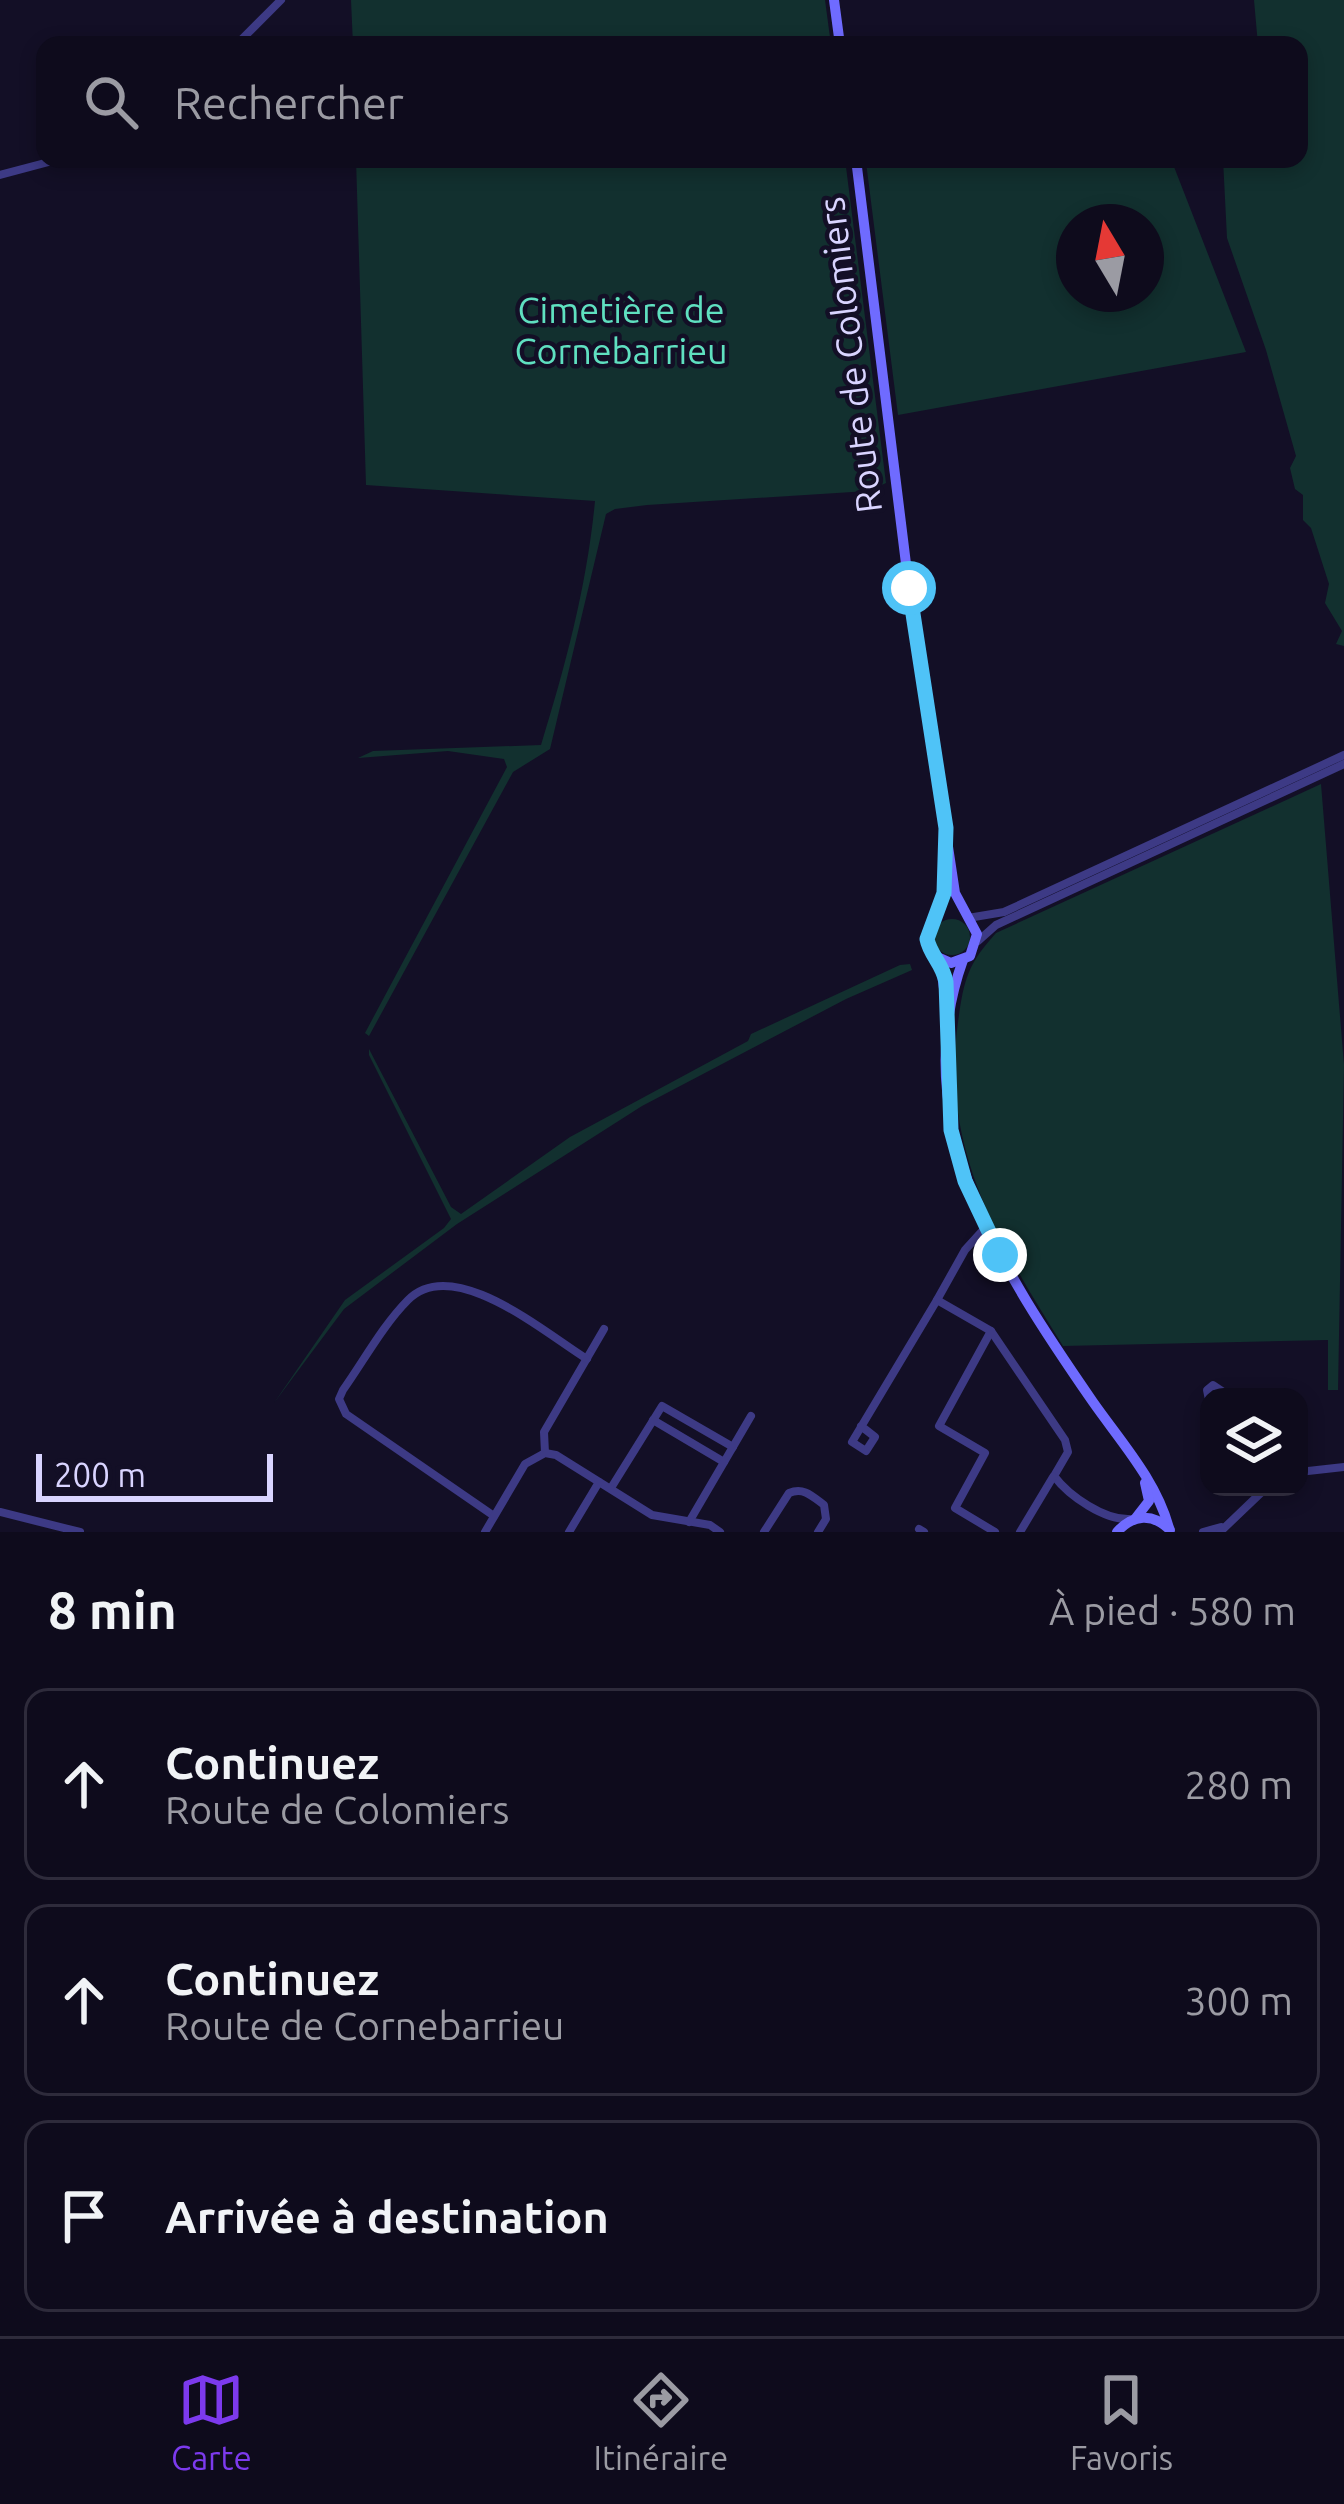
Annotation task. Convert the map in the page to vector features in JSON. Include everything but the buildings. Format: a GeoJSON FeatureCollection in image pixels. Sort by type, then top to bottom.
{"type":"FeatureCollection","features":[{"type":"Feature","properties":{"kind":"main road"},"geometry":{"type":"LineString","coordinates":[[837,0],[841,36]]}},
{"type":"Feature","properties":{"kind":"main road","name":"Route de Colomiers"},"geometry":{"type":"LineString","coordinates":[[857,168],[904,558],[955,893],[966,916]]}},
{"type":"Feature","properties":{"kind":"main road","name":"Route de Colomiers"},"geometry":{"type":"LineString","coordinates":[[938,916],[944,893],[946,828]]}},
{"type":"Feature","properties":{"kind":"main road"},"geometry":{"type":"LineString","coordinates":[[948,1026],[963,960],[977,942],[966,916],[938,916],[927,939],[933,955],[940,960],[963,960]]}},
{"type":"Feature","properties":{"kind":"main road"},"geometry":{"type":"LineString","coordinates":[[940,960],[948,1026],[951,1130],[985,1228],[1052,1341],[1158,1497],[1173,1531]]}},
{"type":"Feature","properties":{"kind":"main road"},"geometry":{"type":"LineString","coordinates":[[1115,1532],[1149,1501],[1140,1469]]}},
{"type":"Feature","properties":{"kind":"main road"},"geometry":{"type":"LineString","coordinates":[[1134,1519],[1156,1519],[1173,1531]]}},
{"type":"Feature","properties":{"kind":"street"},"geometry":{"type":"LineString","coordinates":[[245,36],[281,0]]}},
{"type":"Feature","properties":{"kind":"street"},"geometry":{"type":"LineString","coordinates":[[0,175],[36,165]]}},
{"type":"Feature","properties":{"kind":"street"},"geometry":{"type":"LineString","coordinates":[[966,916],[1004,912],[1344,755]]}},
{"type":"Feature","properties":{"kind":"street"},"geometry":{"type":"LineString","coordinates":[[977,942],[996,926],[1344,764]]}},
{"type":"Feature","properties":{"kind":"street"},"geometry":{"type":"LineString","coordinates":[[861,1426],[970,1244],[985,1228]]}},
{"type":"Feature","properties":{"kind":"street"},"geometry":{"type":"LineString","coordinates":[[970,1244],[992,1241]]}},
{"type":"Feature","properties":{"kind":"street"},"geometry":{"type":"LineString","coordinates":[[494,1516],[346,1414],[340,1399],[343,1390],[408,1300],[436,1284],[452,1283],[479,1293],[587,1359]]}},
{"type":"Feature","properties":{"kind":"street"},"geometry":{"type":"LineString","coordinates":[[937,1300],[992,1331],[1065,1440],[1068,1452],[1020,1532]]}},
{"type":"Feature","properties":{"kind":"street"},"geometry":{"type":"LineString","coordinates":[[545,1453],[544,1432],[604,1329]]}},
{"type":"Feature","properties":{"kind":"street"},"geometry":{"type":"LineString","coordinates":[[992,1331],[939,1426],[985,1453],[955,1508],[995,1532]]}},
{"type":"Feature","properties":{"kind":"street"},"geometry":{"type":"LineString","coordinates":[[611,1489],[662,1406],[733,1447]]}},
{"type":"Feature","properties":{"kind":"street"},"geometry":{"type":"LineString","coordinates":[[697,1526],[724,1462],[751,1416]]}},
{"type":"Feature","properties":{"kind":"street"},"geometry":{"type":"LineString","coordinates":[[653,1420],[724,1462]]}},
{"type":"Feature","properties":{"kind":"street"},"geometry":{"type":"LineString","coordinates":[[485,1532],[525,1464],[545,1453],[556,1455],[652,1515],[720,1532]]}},
{"type":"Feature","properties":{"kind":"street"},"geometry":{"type":"LineString","coordinates":[[1308,1471],[1344,1467]]}},
{"type":"Feature","properties":{"kind":"street"},"geometry":{"type":"LineString","coordinates":[[1054,1476],[1062,1487],[1099,1510],[1121,1520],[1134,1519]]}},
{"type":"Feature","properties":{"kind":"street"},"geometry":{"type":"LineString","coordinates":[[569,1532],[599,1482]]}},
{"type":"Feature","properties":{"kind":"street"},"geometry":{"type":"LineString","coordinates":[[764,1532],[789,1493],[796,1490],[824,1505],[826,1519],[818,1532]]}},
{"type":"Feature","properties":{"kind":"street"},"geometry":{"type":"LineString","coordinates":[[1220,1532],[1258,1496]]}},
{"type":"Feature","properties":{"kind":"street"},"geometry":{"type":"LineString","coordinates":[[1099,1510],[1115,1532]]}},
{"type":"Feature","properties":{"kind":"street"},"geometry":{"type":"LineString","coordinates":[[0,1512],[80,1532]]}},
{"type":"Feature","properties":{"kind":"street"},"geometry":{"type":"LineString","coordinates":[[1203,1532],[1228,1524]]}},
{"type":"Feature","properties":{"kind":"green space"},"geometry":{"type":"Polygon","coordinates":[[[351,0],[825,0],[830,36],[353,36],[351,0]]]}},
{"type":"Feature","properties":{"kind":"green space"},"geometry":{"type":"Polygon","coordinates":[[[1254,0],[1344,0],[1344,646],[1336,644],[1342,631],[1325,603],[1329,584],[1311,528],[1303,520],[1303,495],[1295,489],[1290,468],[1296,456],[1227,238],[1223,168],[1308,168],[1308,36],[1257,36],[1254,0]]]}},
{"type":"Feature","properties":{"kind":"green space","name":"Cimetière de Cornebarrieu"},"geometry":{"type":"Polygon","coordinates":[[[356,168],[846,168],[886,483],[868,491],[647,505],[606,514],[550,749],[513,772],[369,1036],[365,1033],[507,767],[504,759],[448,751],[358,758],[373,751],[541,745],[574,624],[595,501],[366,485],[356,168]]]}},
{"type":"Feature","properties":{"kind":"green space"},"geometry":{"type":"Polygon","coordinates":[[[867,168],[1174,168],[1246,352],[898,415],[867,168]]]}},
{"type":"Feature","properties":{"kind":"green space"},"geometry":{"type":"Polygon","coordinates":[[[1321,784],[1344,1065],[1338,1390],[1328,1390],[1328,1340],[1063,1346],[997,1232],[966,1153],[955,1068],[968,974],[996,933],[1321,784]]]}},
{"type":"Feature","properties":{"kind":"green space"},"geometry":{"type":"Polygon","coordinates":[[[952,919],[965,924],[970,937],[965,950],[952,955],[939,950],[934,937],[939,924],[952,919]]]}},
{"type":"Feature","properties":{"kind":"green space"},"geometry":{"type":"Polygon","coordinates":[[[910,964],[912,970],[846,999],[642,1106],[457,1224],[344,1309],[274,1403],[345,1300],[451,1219],[369,1049],[451,1207],[461,1214],[570,1137],[748,1041],[751,1034],[910,964]]]}},
{"type":"Feature","properties":{"kind":"route"},"geometry":{"type":"LineString","coordinates":[[909,588],[946,828],[944,893],[927,939],[946,982],[950,1119],[965,1181],[1000,1255]]}}]}
